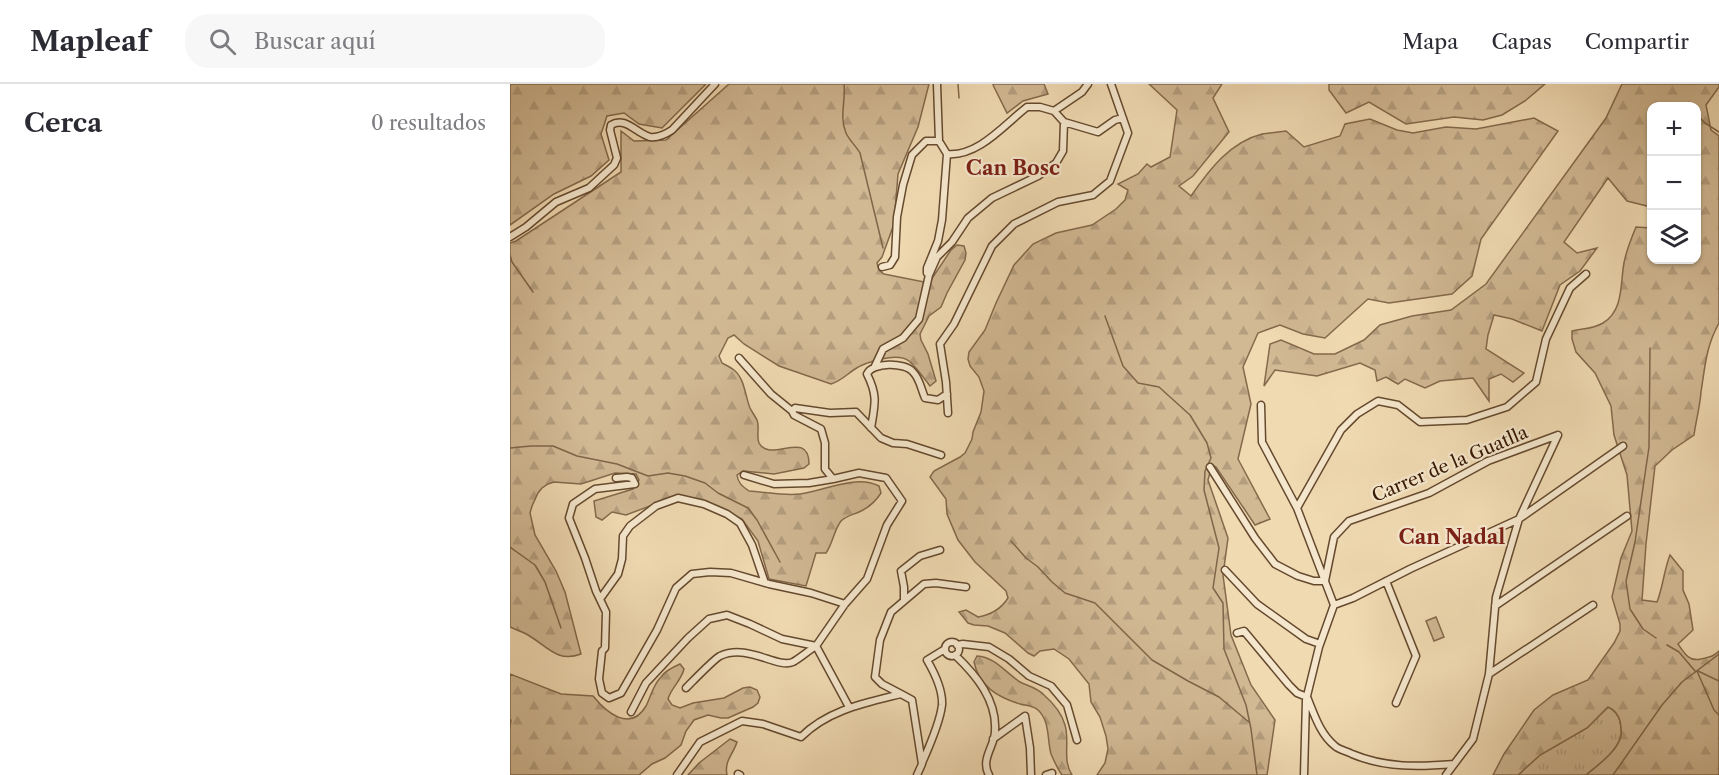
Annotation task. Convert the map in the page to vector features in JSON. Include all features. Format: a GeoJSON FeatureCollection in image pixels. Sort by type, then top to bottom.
{"type":"FeatureCollection","features":[{"type":"Feature","properties":{"kind":"street"},"geometry":{"type":"LineString","coordinates":[[510,237],[556,202],[589,188],[614,165],[616,158],[611,125],[622,122],[649,137],[665,134],[672,130],[715,84]]}},
{"type":"Feature","properties":{"kind":"street"},"geometry":{"type":"LineString","coordinates":[[929,275],[927,268],[938,241],[942,220],[947,154],[939,141],[937,84]]}},
{"type":"Feature","properties":{"kind":"street"},"geometry":{"type":"LineString","coordinates":[[1054,111],[1082,92],[1088,84]]}},
{"type":"Feature","properties":{"kind":"street"},"geometry":{"type":"LineString","coordinates":[[948,413],[940,344],[954,324],[992,246],[1014,224],[1058,202],[1093,195],[1110,181],[1128,133],[1111,84]]}},
{"type":"Feature","properties":{"kind":"street"},"geometry":{"type":"LineString","coordinates":[[947,154],[958,155],[968,152],[1002,130],[1027,107],[1040,107],[1054,111],[1064,122],[1098,132],[1115,120],[1123,118]]}},
{"type":"Feature","properties":{"kind":"street"},"geometry":{"type":"LineString","coordinates":[[875,366],[883,349],[903,338],[920,319],[929,275],[938,257],[952,242],[968,218],[992,198],[1038,176],[1056,163],[1063,151],[1064,122]]}},
{"type":"Feature","properties":{"kind":"street"},"geometry":{"type":"LineString","coordinates":[[882,267],[890,265],[894,257],[897,217],[912,155],[926,141],[939,141]]}},
{"type":"Feature","properties":{"kind":"street"},"geometry":{"type":"LineString","coordinates":[[1297,508],[1341,430],[1357,414],[1378,401],[1398,405],[1420,422],[1467,420],[1507,407],[1536,382],[1546,339],[1570,288],[1586,274]]}},
{"type":"Feature","properties":{"kind":"street"},"geometry":{"type":"LineString","coordinates":[[739,358],[771,394],[793,413],[821,429],[825,442],[825,469],[833,479]]}},
{"type":"Feature","properties":{"kind":"street"},"geometry":{"type":"LineString","coordinates":[[871,428],[875,408],[875,389],[867,374],[868,369],[875,366],[901,365],[912,370],[925,398],[938,400],[947,394]]}},
{"type":"Feature","properties":{"kind":"street"},"geometry":{"type":"LineString","coordinates":[[1261,405],[1262,442],[1297,508],[1334,605],[1320,644],[1307,697],[1304,775]]}},
{"type":"Feature","properties":{"kind":"street"},"geometry":{"type":"LineString","coordinates":[[793,413],[795,408],[830,413],[856,412],[881,438],[941,455]]}},
{"type":"Feature","properties":{"kind":"street","name":"Carrer de la Guatlla"},"geometry":{"type":"LineString","coordinates":[[1325,581],[1334,537],[1349,521],[1429,493],[1488,461],[1558,435],[1519,519]]}},
{"type":"Feature","properties":{"kind":"street"},"geometry":{"type":"LineString","coordinates":[[1334,605],[1519,519],[1623,446]]}},
{"type":"Feature","properties":{"kind":"street"},"geometry":{"type":"LineString","coordinates":[[1210,467],[1255,538],[1275,564],[1298,576],[1314,581],[1325,581]]}},
{"type":"Feature","properties":{"kind":"street"},"geometry":{"type":"LineString","coordinates":[[686,688],[719,657],[746,652],[780,663],[791,663],[816,646],[845,604],[867,579],[887,525],[902,501],[886,478],[859,473],[809,483],[774,484],[744,475]]}},
{"type":"Feature","properties":{"kind":"street"},"geometry":{"type":"LineString","coordinates":[[616,478],[632,478],[635,484],[595,489],[573,504],[568,518],[606,612],[605,648],[602,651],[599,679],[602,693],[609,698],[621,693],[657,630],[676,588],[692,574],[731,573],[845,604]]}},
{"type":"Feature","properties":{"kind":"street"},"geometry":{"type":"LineString","coordinates":[[600,599],[618,574],[622,559],[623,536],[630,526],[656,506],[678,498],[704,504],[727,514],[740,523],[752,545],[765,583]]}},
{"type":"Feature","properties":{"kind":"street"},"geometry":{"type":"LineString","coordinates":[[1495,606],[1627,516]]}},
{"type":"Feature","properties":{"kind":"street"},"geometry":{"type":"LineString","coordinates":[[1446,775],[1473,739],[1490,674],[1496,597],[1519,519]]}},
{"type":"Feature","properties":{"kind":"street"},"geometry":{"type":"LineString","coordinates":[[904,600],[901,571],[920,556],[940,550]]}},
{"type":"Feature","properties":{"kind":"street"},"geometry":{"type":"LineString","coordinates":[[1225,570],[1257,604],[1306,639],[1320,644]]}},
{"type":"Feature","properties":{"kind":"street"},"geometry":{"type":"LineString","coordinates":[[1386,581],[1416,656],[1396,703]]}},
{"type":"Feature","properties":{"kind":"street"},"geometry":{"type":"LineString","coordinates":[[917,775],[921,764],[912,700],[882,684],[875,677],[880,640],[891,612],[924,584],[936,583],[966,587]]}},
{"type":"Feature","properties":{"kind":"street"},"geometry":{"type":"LineString","coordinates":[[1490,674],[1593,605]]}},
{"type":"Feature","properties":{"kind":"street"},"geometry":{"type":"LineString","coordinates":[[631,712],[646,683],[688,638],[709,619],[727,615],[782,639],[816,646],[849,707]]}},
{"type":"Feature","properties":{"kind":"street"},"geometry":{"type":"LineString","coordinates":[[1237,633],[1244,631],[1289,685],[1297,693],[1307,697],[1318,725],[1335,747],[1367,760],[1400,766],[1454,764]]}},
{"type":"Feature","properties":{"kind":"street"},"geometry":{"type":"LineString","coordinates":[[917,775],[933,739],[942,704],[936,675],[927,660],[945,649],[950,642],[957,645],[989,647],[1009,659],[1029,676],[1051,686],[1067,705],[1077,740]]}},
{"type":"Feature","properties":{"kind":"street"},"geometry":{"type":"LineString","coordinates":[[955,655],[957,645]]}},
{"type":"Feature","properties":{"kind":"street"},"geometry":{"type":"LineString","coordinates":[[945,649],[947,654],[955,655],[966,665],[985,689],[992,706],[995,732],[986,759],[989,775]]}},
{"type":"Feature","properties":{"kind":"street"},"geometry":{"type":"LineString","coordinates":[[677,775],[699,742],[742,721],[763,724],[801,737],[810,728],[849,707],[901,694]]}},
{"type":"Feature","properties":{"kind":"street"},"geometry":{"type":"LineString","coordinates":[[993,740],[1025,716],[1031,775]]}},
{"type":"Feature","properties":{"kind":"green space"},"geometry":{"type":"Polygon","coordinates":[[[510,84],[706,84],[662,128],[639,124],[624,113],[607,116],[601,134],[609,160],[591,176],[554,194],[510,225],[510,84]]]}},
{"type":"Feature","properties":{"kind":"green space"},"geometry":{"type":"Polygon","coordinates":[[[729,84],[929,84],[918,127],[898,174],[894,224],[882,257],[877,263],[879,270],[884,274],[929,283],[951,250],[957,245],[964,246],[965,260],[941,307],[929,316],[920,334],[936,381],[930,386],[909,361],[897,357],[866,364],[831,384],[779,366],[734,335],[728,338],[719,356],[722,363],[734,370],[740,378],[750,408],[758,423],[759,443],[771,450],[803,448],[809,464],[804,468],[774,474],[743,471],[737,475],[742,486],[749,491],[794,494],[860,482],[879,486],[881,493],[869,506],[841,521],[826,553],[816,553],[806,586],[769,579],[758,541],[742,519],[707,502],[679,495],[626,515],[612,512],[602,520],[596,517],[594,501],[633,489],[639,480],[636,474],[615,473],[581,484],[554,482],[548,484],[538,493],[530,513],[535,535],[556,571],[565,592],[581,654],[559,655],[528,635],[510,627],[510,243],[621,172],[621,131],[634,141],[666,140],[729,84]]]}},
{"type":"Feature","properties":{"kind":"green space"},"geometry":{"type":"Polygon","coordinates":[[[994,84],[1044,84],[1048,94],[1023,101],[1007,113],[994,84]]]}},
{"type":"Feature","properties":{"kind":"green space"},"geometry":{"type":"Polygon","coordinates":[[[1149,84],[1222,84],[1213,98],[1229,132],[1193,176],[1179,186],[1191,196],[1205,176],[1230,150],[1262,134],[1286,131],[1304,147],[1340,136],[1345,124],[1370,119],[1397,130],[1413,133],[1446,127],[1476,129],[1534,118],[1558,131],[1481,239],[1472,276],[1452,294],[1389,303],[1368,299],[1325,338],[1303,334],[1280,325],[1258,333],[1243,367],[1251,404],[1238,459],[1270,519],[1255,525],[1216,467],[1212,465],[1208,480],[1228,538],[1223,575],[1231,635],[1251,685],[1275,720],[1267,775],[1097,775],[1105,763],[1108,749],[1106,736],[1100,717],[1091,702],[1089,684],[1069,659],[1054,649],[1040,651],[1034,656],[1005,633],[988,626],[968,623],[959,612],[966,610],[978,617],[982,616],[999,608],[1008,598],[1006,591],[975,562],[958,540],[947,514],[946,499],[930,477],[934,471],[965,453],[972,439],[981,412],[984,391],[979,377],[970,366],[969,352],[985,330],[1014,265],[1033,244],[1056,233],[1092,225],[1116,209],[1125,200],[1128,190],[1118,184],[1138,174],[1147,164],[1151,167],[1170,157],[1177,110],[1149,84]]]}},
{"type":"Feature","properties":{"kind":"green space"},"geometry":{"type":"Polygon","coordinates":[[[1329,84],[1545,84],[1525,101],[1502,115],[1483,120],[1454,117],[1406,124],[1369,102],[1346,113],[1329,90],[1329,84]]]}},
{"type":"Feature","properties":{"kind":"green space"},"geometry":{"type":"Polygon","coordinates":[[[1622,84],[1719,84],[1706,105],[1711,130],[1719,136],[1719,323],[1711,340],[1707,357],[1694,435],[1672,450],[1655,466],[1642,600],[1657,602],[1670,555],[1683,571],[1683,590],[1689,604],[1693,630],[1678,644],[1687,656],[1697,660],[1719,651],[1719,775],[1586,775],[1611,753],[1621,736],[1618,716],[1608,707],[1587,728],[1540,755],[1518,775],[1493,775],[1504,754],[1534,710],[1553,695],[1588,680],[1620,631],[1612,597],[1621,558],[1632,531],[1627,475],[1614,435],[1611,406],[1595,373],[1576,352],[1572,331],[1599,325],[1610,318],[1615,311],[1620,296],[1626,254],[1636,227],[1647,228],[1647,264],[1701,264],[1701,102],[1647,102],[1647,206],[1627,201],[1608,178],[1564,242],[1577,253],[1597,248],[1580,271],[1560,285],[1542,331],[1512,319],[1494,315],[1486,349],[1524,373],[1513,382],[1501,374],[1489,379],[1489,401],[1473,378],[1440,381],[1425,388],[1405,379],[1398,384],[1386,377],[1377,381],[1375,370],[1360,363],[1317,376],[1275,370],[1264,386],[1270,344],[1281,340],[1314,354],[1335,354],[1364,340],[1380,325],[1412,316],[1451,310],[1486,284],[1606,118],[1622,84]]]}},
{"type":"Feature","properties":{"kind":"green space"},"geometry":{"type":"Polygon","coordinates":[[[1436,617],[1444,637],[1434,641],[1426,621],[1436,617]]]}},
{"type":"Feature","properties":{"kind":"green space"},"geometry":{"type":"Polygon","coordinates":[[[977,656],[995,662],[1020,682],[1039,691],[1054,705],[1065,725],[1067,763],[1072,775],[1062,775],[1051,754],[1045,719],[1042,714],[1034,707],[1012,701],[990,689],[976,670],[974,662],[977,656]]]}},
{"type":"Feature","properties":{"kind":"green space"},"geometry":{"type":"Polygon","coordinates":[[[680,664],[684,669],[683,673],[668,699],[672,705],[680,708],[693,703],[724,698],[743,688],[750,687],[757,690],[760,697],[758,703],[728,718],[708,715],[694,720],[686,731],[681,745],[639,775],[510,775],[510,674],[561,694],[593,696],[611,713],[626,719],[640,714],[658,680],[667,671],[680,664]]]}},
{"type":"Feature","properties":{"kind":"green space"},"geometry":{"type":"Polygon","coordinates":[[[1608,707],[1618,716],[1621,736],[1611,753],[1586,775],[1518,775],[1540,755],[1587,728],[1608,707]]]}},
{"type":"Feature","properties":{"kind":"green space"},"geometry":{"type":"Polygon","coordinates":[[[730,739],[737,742],[728,762],[727,775],[688,775],[699,763],[730,739]]]}},
{"type":"Feature","properties":{"kind":"waterway"},"geometry":{"type":"LineString","coordinates":[[844,84],[844,127],[847,136],[860,153],[883,248]]}},
{"type":"Feature","properties":{"kind":"waterway"},"geometry":{"type":"LineString","coordinates":[[958,84],[959,98]]}},
{"type":"Feature","properties":{"kind":"waterway"},"geometry":{"type":"LineString","coordinates":[[1701,119],[1719,132]]}},
{"type":"Feature","properties":{"kind":"waterway"},"geometry":{"type":"LineString","coordinates":[[510,255],[512,262],[533,292]]}},
{"type":"Feature","properties":{"kind":"waterway"},"geometry":{"type":"LineString","coordinates":[[1105,316],[1123,366],[1138,383],[1159,387],[1190,415],[1207,443],[1211,458],[1205,471],[1204,490],[1219,548],[1213,588],[1223,603],[1224,649],[1246,705],[1257,775]]}},
{"type":"Feature","properties":{"kind":"waterway"},"geometry":{"type":"LineString","coordinates":[[1650,348],[1649,447],[1635,542],[1626,581],[1630,609],[1643,629],[1656,638]]}},
{"type":"Feature","properties":{"kind":"waterway"},"geometry":{"type":"LineString","coordinates":[[510,448],[553,446],[577,456],[617,464],[648,476],[668,473],[705,483],[718,493],[748,508],[780,562]]}},
{"type":"Feature","properties":{"kind":"waterway"},"geometry":{"type":"LineString","coordinates":[[1011,541],[1026,558],[1065,593],[1095,603],[1152,660],[1219,697],[1250,723]]}},
{"type":"Feature","properties":{"kind":"waterway"},"geometry":{"type":"LineString","coordinates":[[510,547],[535,565],[545,582],[561,628]]}},
{"type":"Feature","properties":{"kind":"waterway"},"geometry":{"type":"LineString","coordinates":[[1667,645],[1679,652],[1695,671]]}},
{"type":"Feature","properties":{"kind":"waterway"},"geometry":{"type":"LineString","coordinates":[[1613,775],[1662,705],[1682,682],[1719,654]]}},
{"type":"Feature","properties":{"kind":"waterway"},"geometry":{"type":"LineString","coordinates":[[1697,671],[1714,710],[1719,715]]}},
{"type":"Feature","properties":{"kind":"waterway"},"geometry":{"type":"LineString","coordinates":[[1698,671],[1719,681]]}},
{"type":"Feature","properties":{"kind":"waterway"},"geometry":{"type":"LineString","coordinates":[[510,727],[511,720]]}},
{"type":"Feature","properties":{"kind":"district","name":"Can Bosc"},"geometry":{"type":"Point","coordinates":[1013,168]}},
{"type":"Feature","properties":{"kind":"district","name":"Can Nadal"},"geometry":{"type":"Point","coordinates":[1452,537]}}]}
